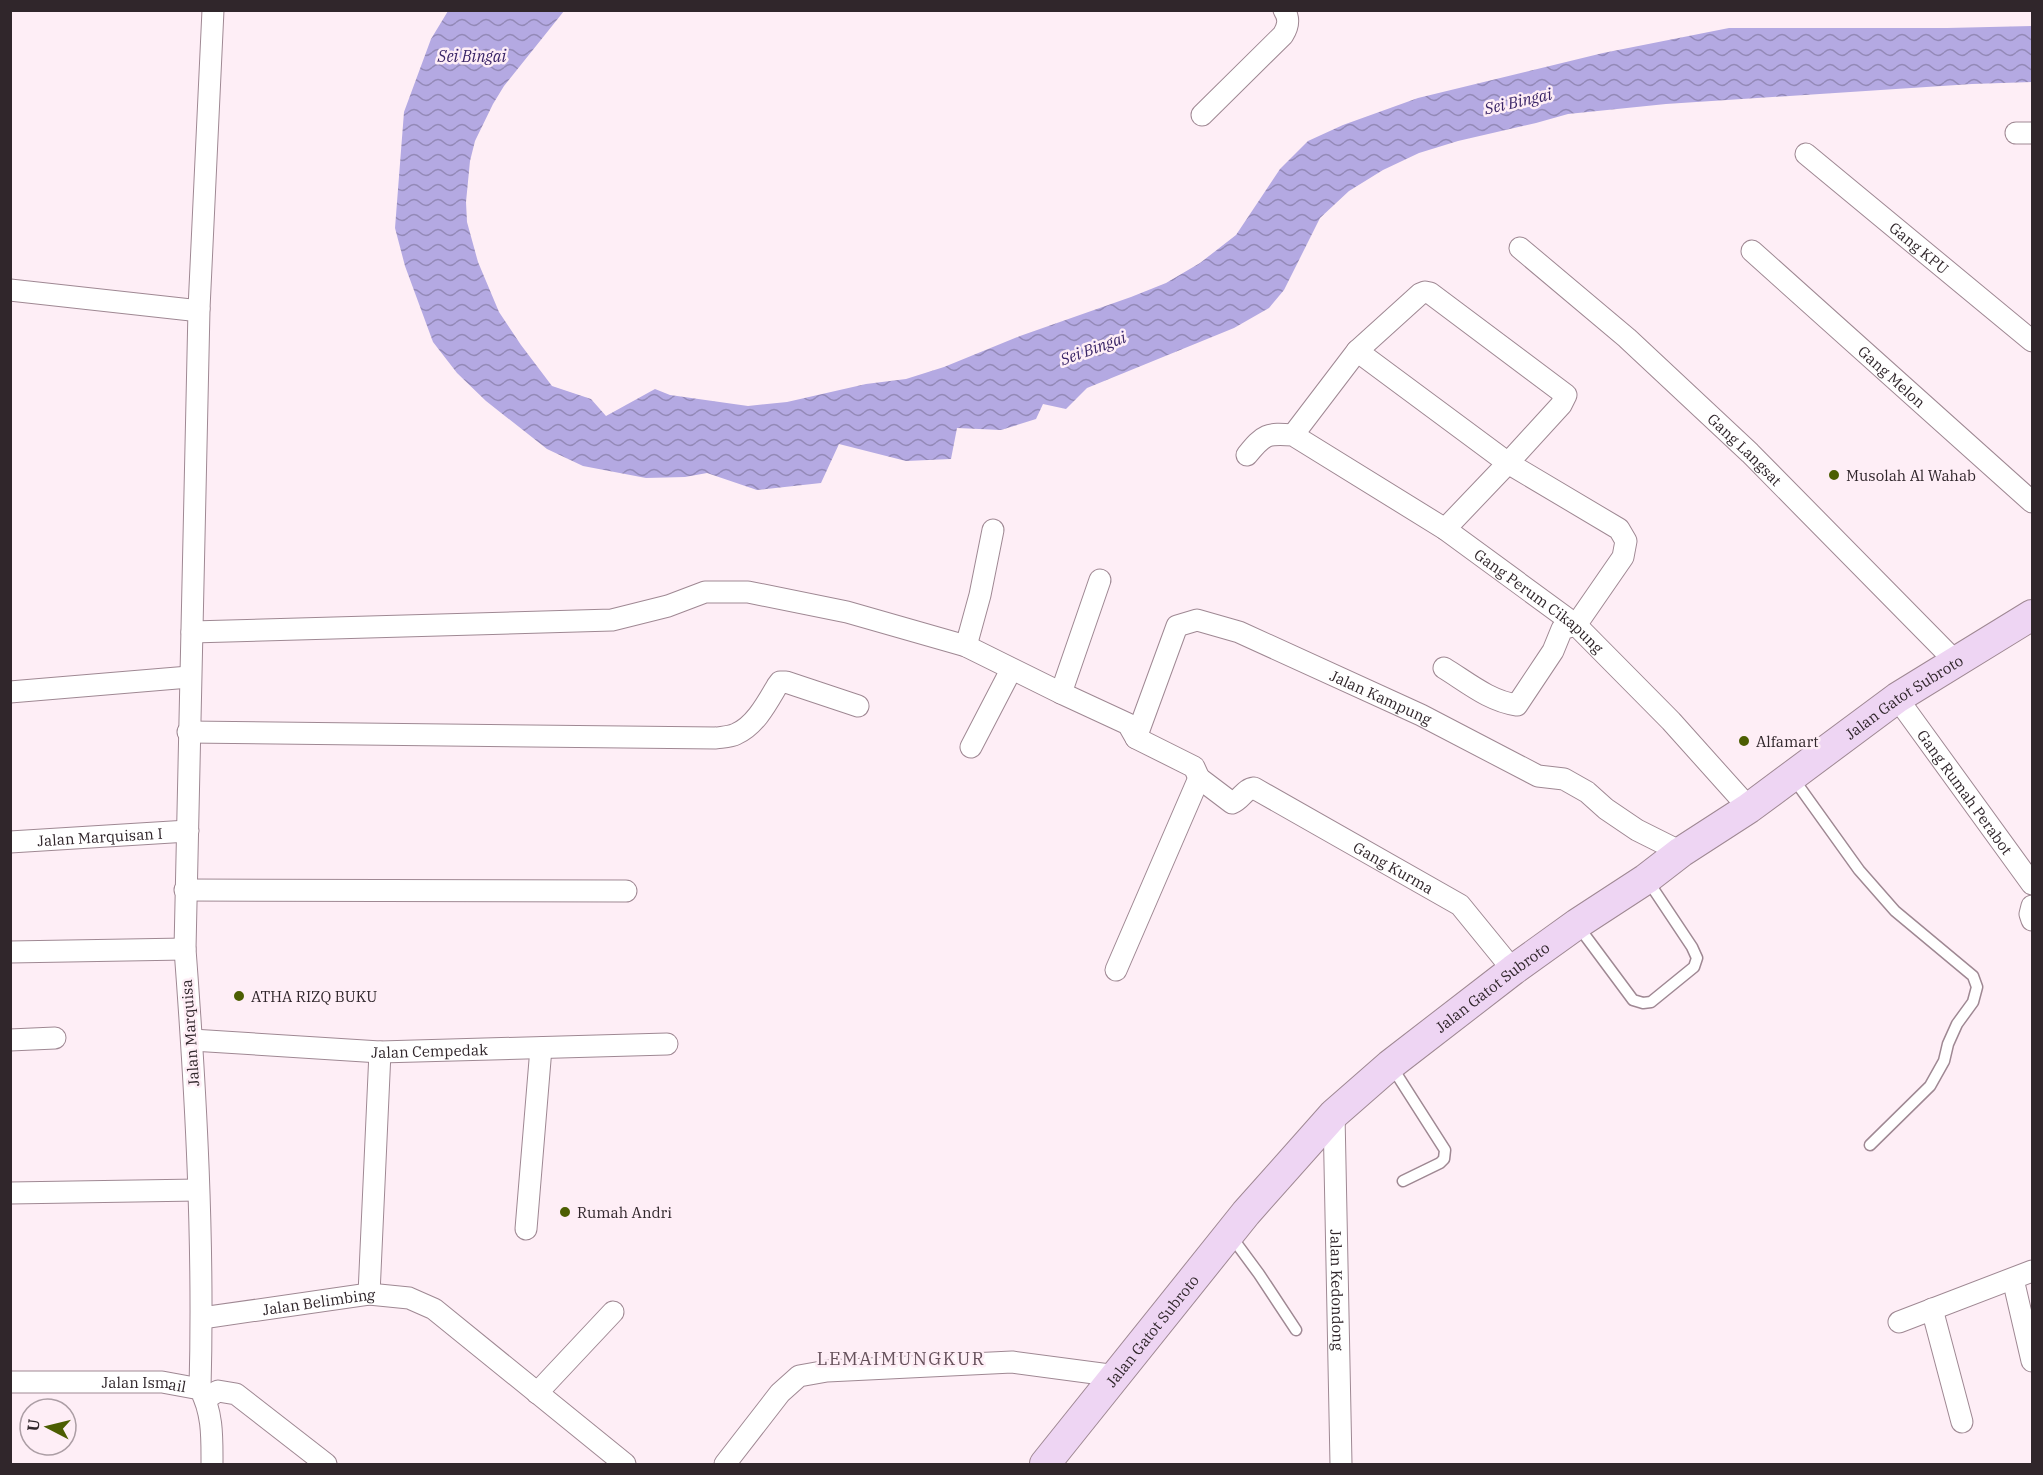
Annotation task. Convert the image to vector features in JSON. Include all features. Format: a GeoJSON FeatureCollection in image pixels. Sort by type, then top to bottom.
{"type":"FeatureCollection","features":[{"type":"Feature","properties":{"kind":"main road","name":"Jalan Gatot Subroto"},"geometry":{"type":"LineString","coordinates":[[1046,1464],[1246,1213],[1334,1114],[1390,1065],[1513,970],[1577,924],[1646,879],[1681,852],[1749,808],[1897,698],[2032,615]]}},
{"type":"Feature","properties":{"kind":"street","name":"Jalan Marquisa"},"geometry":{"type":"LineString","coordinates":[[203,1394],[192,1040],[184,949],[199,309],[213,10]]}},
{"type":"Feature","properties":{"kind":"street"},"geometry":{"type":"LineString","coordinates":[[1202,115],[1283,35],[1288,19],[1284,10]]}},
{"type":"Feature","properties":{"kind":"street","name":"Gang KPU"},"geometry":{"type":"LineString","coordinates":[[1806,154],[2032,341]]}},
{"type":"Feature","properties":{"kind":"street","name":"Gang Langsat"},"geometry":{"type":"LineString","coordinates":[[1520,248],[1627,338],[1750,453],[1956,662]]}},
{"type":"Feature","properties":{"kind":"street","name":"Gang Melon"},"geometry":{"type":"LineString","coordinates":[[1752,251],[2032,502]]}},
{"type":"Feature","properties":{"kind":"street"},"geometry":{"type":"LineString","coordinates":[[10,290],[199,309]]}},
{"type":"Feature","properties":{"kind":"street"},"geometry":{"type":"LineString","coordinates":[[1247,455],[1260,438],[1275,433],[1293,435],[1357,351],[1420,294],[1430,293],[1566,395],[1561,405],[1508,464],[1445,529]]}},
{"type":"Feature","properties":{"kind":"street"},"geometry":{"type":"LineString","coordinates":[[1357,351],[1508,464],[1619,529],[1626,542],[1623,557],[1576,625],[1562,629],[1553,651],[1516,705],[1504,703],[1470,686],[1444,668]]}},
{"type":"Feature","properties":{"kind":"street","name":"Gang Perum Cikapung"},"geometry":{"type":"LineString","coordinates":[[1293,435],[1445,529],[1576,625],[1671,721],[1749,808]]}},
{"type":"Feature","properties":{"kind":"street"},"geometry":{"type":"LineString","coordinates":[[966,646],[980,595],[993,530]]}},
{"type":"Feature","properties":{"kind":"street"},"geometry":{"type":"LineString","coordinates":[[1061,693],[1100,580]]}},
{"type":"Feature","properties":{"kind":"street"},"geometry":{"type":"LineString","coordinates":[[192,632],[612,620],[668,606],[705,592],[748,592],[847,612],[966,646],[1011,670],[1128,724],[1136,738],[1194,767],[1199,778],[1116,970]]}},
{"type":"Feature","properties":{"kind":"street","name":"Jalan Kampung"},"geometry":{"type":"LineString","coordinates":[[1136,738],[1177,626],[1197,620],[1239,632],[1272,646],[1421,715],[1538,776],[1564,779],[1587,792],[1606,809],[1637,830],[1681,852]]}},
{"type":"Feature","properties":{"kind":"street"},"geometry":{"type":"LineString","coordinates":[[970,747],[1011,670]]}},
{"type":"Feature","properties":{"kind":"street"},"geometry":{"type":"LineString","coordinates":[[10,692],[189,677]]}},
{"type":"Feature","properties":{"kind":"street"},"geometry":{"type":"LineString","coordinates":[[188,732],[716,738],[736,735],[750,724],[761,712],[780,682],[858,706]]}},
{"type":"Feature","properties":{"kind":"street","name":"Gang Rumah Perabot"},"geometry":{"type":"LineString","coordinates":[[1897,698],[2032,884]]}},
{"type":"Feature","properties":{"kind":"street","name":"Gang Kurma"},"geometry":{"type":"LineString","coordinates":[[1199,778],[1232,803],[1236,802],[1247,789],[1254,788],[1460,905],[1513,970]]}},
{"type":"Feature","properties":{"kind":"street","name":"Jalan Marquisan I"},"geometry":{"type":"LineString","coordinates":[[10,842],[188,831]]}},
{"type":"Feature","properties":{"kind":"street"},"geometry":{"type":"LineString","coordinates":[[185,891],[626,891]]}},
{"type":"Feature","properties":{"kind":"street"},"geometry":{"type":"LineString","coordinates":[[2032,906],[2030,914],[2032,920]]}},
{"type":"Feature","properties":{"kind":"street"},"geometry":{"type":"LineString","coordinates":[[10,952],[184,949]]}},
{"type":"Feature","properties":{"kind":"street"},"geometry":{"type":"LineString","coordinates":[[10,1040],[55,1038]]}},
{"type":"Feature","properties":{"kind":"street","name":"Jalan Cempedak"},"geometry":{"type":"LineString","coordinates":[[192,1040],[380,1052],[668,1044]]}},
{"type":"Feature","properties":{"kind":"street"},"geometry":{"type":"LineString","coordinates":[[526,1229],[541,1048]]}},
{"type":"Feature","properties":{"kind":"street"},"geometry":{"type":"LineString","coordinates":[[369,1294],[380,1052]]}},
{"type":"Feature","properties":{"kind":"street","name":"Jalan Kedondong"},"geometry":{"type":"LineString","coordinates":[[1334,1114],[1341,1464]]}},
{"type":"Feature","properties":{"kind":"street"},"geometry":{"type":"LineString","coordinates":[[10,1193],[198,1190]]}},
{"type":"Feature","properties":{"kind":"street"},"geometry":{"type":"LineString","coordinates":[[1899,1322],[2032,1271]]}},
{"type":"Feature","properties":{"kind":"street"},"geometry":{"type":"LineString","coordinates":[[2013,1279],[2029,1328],[2032,1361]]}},
{"type":"Feature","properties":{"kind":"street","name":"Jalan Belimbing"},"geometry":{"type":"LineString","coordinates":[[202,1318],[369,1294],[410,1298],[434,1309],[625,1464]]}},
{"type":"Feature","properties":{"kind":"street"},"geometry":{"type":"LineString","coordinates":[[1932,1309],[1962,1422]]}},
{"type":"Feature","properties":{"kind":"street"},"geometry":{"type":"LineString","coordinates":[[537,1393],[613,1312]]}},
{"type":"Feature","properties":{"kind":"street"},"geometry":{"type":"LineString","coordinates":[[726,1464],[780,1393],[799,1376],[827,1371],[1012,1362],[1117,1376]]}},
{"type":"Feature","properties":{"kind":"street","name":"Jalan Ismail"},"geometry":{"type":"LineString","coordinates":[[10,1382],[162,1382],[203,1394],[212,1425],[212,1464]]}},
{"type":"Feature","properties":{"kind":"street"},"geometry":{"type":"LineString","coordinates":[[203,1394],[218,1391],[236,1394],[326,1464]]}},
{"type":"Feature","properties":{"kind":"lane"},"geometry":{"type":"LineString","coordinates":[[1792,776],[1859,870],[1895,911],[1973,976],[1977,987],[1973,1002],[1958,1024],[1948,1044],[1944,1061],[1930,1086],[1870,1145]]}},
{"type":"Feature","properties":{"kind":"lane"},"geometry":{"type":"LineString","coordinates":[[1577,924],[1633,1000],[1643,1004],[1652,1002],[1694,967],[1697,958],[1646,879]]}},
{"type":"Feature","properties":{"kind":"lane"},"geometry":{"type":"LineString","coordinates":[[1390,1065],[1445,1150],[1444,1159],[1440,1164],[1403,1181]]}},
{"type":"Feature","properties":{"kind":"lane"},"geometry":{"type":"LineString","coordinates":[[1230,1234],[1296,1330]]}},
{"type":"Feature","properties":{"kind":"water","name":"Sei Bingai"},"geometry":{"type":"Polygon","coordinates":[[[448,11],[564,11],[504,86],[475,141],[470,161],[466,202],[467,222],[478,262],[499,312],[521,345],[552,386],[591,399],[606,416],[655,389],[670,395],[748,406],[787,402],[866,384],[906,379],[944,367],[1020,336],[1166,283],[1200,263],[1236,235],[1280,169],[1308,141],[1343,125],[1418,98],[1603,53],[1729,28],[2032,26],[2032,82],[1666,104],[1568,114],[1419,153],[1383,170],[1349,191],[1320,218],[1284,290],[1269,308],[1234,328],[1087,388],[1066,409],[1043,404],[1036,419],[1001,430],[957,428],[951,459],[906,461],[839,444],[821,483],[757,490],[707,473],[685,477],[646,478],[583,466],[547,449],[486,401],[457,373],[433,342],[405,266],[395,228],[404,112],[431,39],[448,11]]]}},
{"type":"Feature","properties":{"kind":"place","name":"Musolah Al Wahab"},"geometry":{"type":"Point","coordinates":[1834,475]}},
{"type":"Feature","properties":{"kind":"place","name":"Alfamart"},"geometry":{"type":"Point","coordinates":[1744,741]}},
{"type":"Feature","properties":{"kind":"place","name":"ATHA RIZQ BUKU"},"geometry":{"type":"Point","coordinates":[239,996]}},
{"type":"Feature","properties":{"kind":"place","name":"Rumah Andri"},"geometry":{"type":"Point","coordinates":[565,1212]}},
{"type":"Feature","properties":{"kind":"district","name":"LEMAIMUNGKUR"},"geometry":{"type":"Point","coordinates":[901,1358]}}]}
